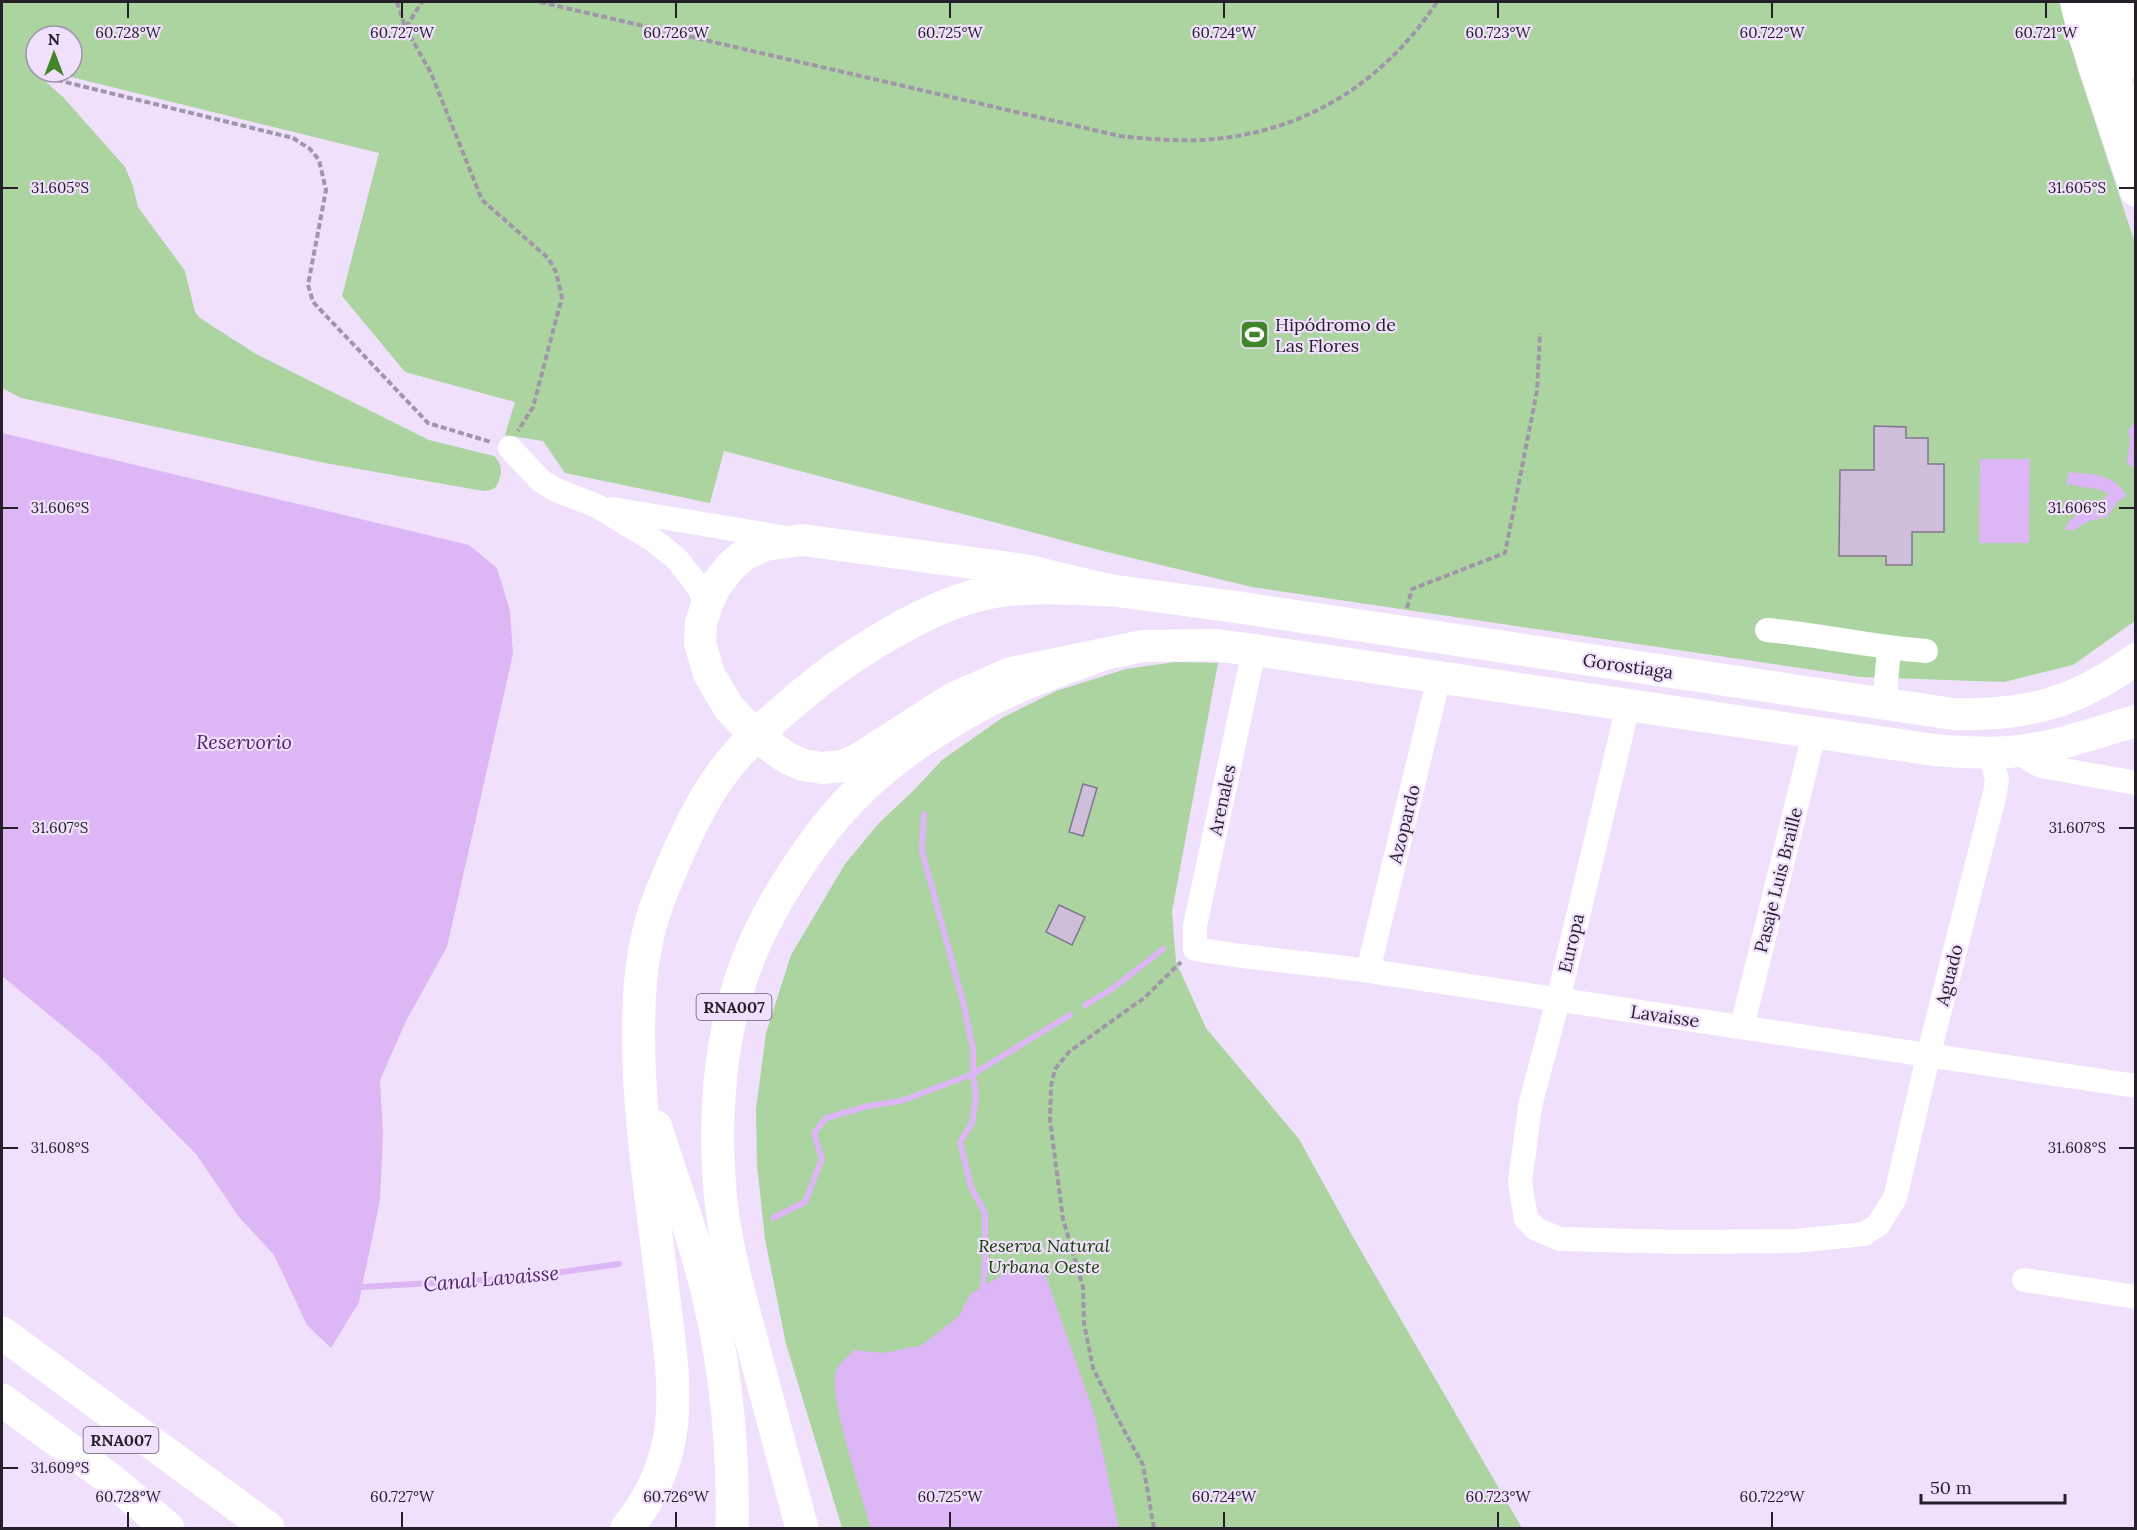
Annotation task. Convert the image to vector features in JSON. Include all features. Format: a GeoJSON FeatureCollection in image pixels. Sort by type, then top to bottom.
{"type":"FeatureCollection","features":[{"type":"Feature","properties":{"kind":"highway"},"geometry":{"type":"LineString","coordinates":[[627,1528],[641,1511],[659,1473],[670,1442],[675,1406],[671,1357],[647,1178],[641,1115],[638,1027],[648,933],[658,902],[691,825],[726,768],[755,735],[815,684],[857,654],[922,617],[975,596],[1028,588],[1109,590]]}},
{"type":"Feature","properties":{"kind":"highway","name":"RNA007"},"geometry":{"type":"LineString","coordinates":[[802,1528],[742,1306],[727,1243],[720,1193],[717,1146],[720,1090],[727,1036],[741,979],[767,918],[796,870],[830,824],[860,790],[922,741],[979,706],[1040,677],[1101,655]]}},
{"type":"Feature","properties":{"kind":"highway"},"geometry":{"type":"LineString","coordinates":[[639,1068],[697,1254],[715,1333],[732,1464],[732,1528]]}},
{"type":"Feature","properties":{"kind":"highway"},"geometry":{"type":"LineString","coordinates":[[2,1333],[268,1528]]}},
{"type":"Feature","properties":{"kind":"highway","name":"RNA007"},"geometry":{"type":"LineString","coordinates":[[2,1352],[241,1528]]}},
{"type":"Feature","properties":{"kind":"highway","name":"RNA007"},"geometry":{"type":"LineString","coordinates":[[2,1400],[110,1479],[168,1528]]}},
{"type":"Feature","properties":{"kind":"main road"},"geometry":{"type":"LineString","coordinates":[[2076,2],[2085,38],[2136,191]]}},
{"type":"Feature","properties":{"kind":"main road"},"geometry":{"type":"LineString","coordinates":[[2131,2],[2136,15]]}},
{"type":"Feature","properties":{"kind":"main road","name":"Gorostiaga"},"geometry":{"type":"LineString","coordinates":[[1101,655],[1026,669],[982,685],[952,699],[857,760],[843,766],[822,768],[803,765],[787,758],[755,735],[729,708],[718,692],[704,660],[700,643],[701,623],[716,585],[731,566],[744,555],[765,544],[802,540],[1025,570],[1109,590],[1953,714],[1988,715],[2027,710],[2091,688],[2136,659]]}},
{"type":"Feature","properties":{"kind":"main road"},"geometry":{"type":"LineString","coordinates":[[1101,655],[1136,647],[1167,644],[1214,645],[1934,750],[1990,753],[2040,748],[2136,722]]}},
{"type":"Feature","properties":{"kind":"main road"},"geometry":{"type":"LineString","coordinates":[[1677,713],[1683,674]]}},
{"type":"Feature","properties":{"kind":"street"},"geometry":{"type":"LineString","coordinates":[[2094,2],[2136,131]]}},
{"type":"Feature","properties":{"kind":"street"},"geometry":{"type":"LineString","coordinates":[[2115,2],[2136,68]]}},
{"type":"Feature","properties":{"kind":"street"},"geometry":{"type":"LineString","coordinates":[[510,448],[541,482],[597,506],[653,540],[676,558],[698,586],[707,604]]}},
{"type":"Feature","properties":{"kind":"street"},"geometry":{"type":"LineString","coordinates":[[597,506],[802,540]]}},
{"type":"Feature","properties":{"kind":"street"},"geometry":{"type":"LineString","coordinates":[[1767,630],[1815,635],[1889,649],[1926,651]]}},
{"type":"Feature","properties":{"kind":"street"},"geometry":{"type":"LineString","coordinates":[[1884,705],[1889,649]]}},
{"type":"Feature","properties":{"kind":"street","name":"Arenales"},"geometry":{"type":"LineString","coordinates":[[1195,950],[1195,926],[1254,650]]}},
{"type":"Feature","properties":{"kind":"street","name":"Azopardo"},"geometry":{"type":"LineString","coordinates":[[1368,971],[1439,677]]}},
{"type":"Feature","properties":{"kind":"street","name":"Europa"},"geometry":{"type":"LineString","coordinates":[[1628,706],[1558,1000],[1530,1106],[1520,1182],[1526,1219],[1536,1229],[1560,1239],[1680,1242],[1795,1241],[1864,1234],[1878,1225],[1895,1198]]}},
{"type":"Feature","properties":{"kind":"street","name":"Pasaje Luis Braille"},"geometry":{"type":"LineString","coordinates":[[1742,1027],[1814,734]]}},
{"type":"Feature","properties":{"kind":"street"},"geometry":{"type":"LineString","coordinates":[[2025,750],[2030,760],[2041,766],[2136,783]]}},
{"type":"Feature","properties":{"kind":"street","name":"Aguado"},"geometry":{"type":"LineString","coordinates":[[1895,1198],[1995,793],[1997,779],[1990,753]]}},
{"type":"Feature","properties":{"kind":"street","name":"Lavaisse"},"geometry":{"type":"LineString","coordinates":[[1195,950],[1368,971],[1928,1057],[2136,1086]]}},
{"type":"Feature","properties":{"kind":"street"},"geometry":{"type":"LineString","coordinates":[[2024,1280],[2136,1297]]}},
{"type":"Feature","properties":{"kind":"path"},"geometry":{"type":"LineString","coordinates":[[73,84],[293,138],[310,149],[319,160],[326,190],[308,285],[313,302],[428,423],[510,448],[533,407],[562,297],[556,272],[548,258],[482,200],[431,73],[405,27],[397,2]]}},
{"type":"Feature","properties":{"kind":"path"},"geometry":{"type":"LineString","coordinates":[[405,27],[422,2]]}},
{"type":"Feature","properties":{"kind":"path"},"geometry":{"type":"LineString","coordinates":[[540,2],[1120,136],[1178,141],[1239,135],[1272,128],[1349,93],[1389,62],[1416,33],[1437,2]]}},
{"type":"Feature","properties":{"kind":"path"},"geometry":{"type":"LineString","coordinates":[[1401,632],[1412,589],[1505,553],[1537,391],[1540,333]]}},
{"type":"Feature","properties":{"kind":"path"},"geometry":{"type":"LineString","coordinates":[[1154,1528],[1143,1465],[1093,1368],[1084,1323],[1083,1287],[1063,1219],[1050,1120],[1051,1086],[1055,1069],[1069,1052],[1144,998],[1195,950]]}},
{"type":"Feature","properties":{"kind":"green space","name":"Hipódromo de Las Flores"},"geometry":{"type":"Polygon","coordinates":[[[2,2],[2061,2],[2078,70],[2135,243],[2135,621],[2073,665],[2004,682],[1861,677],[1252,587],[1103,551],[724,451],[710,503],[565,473],[543,441],[505,435],[515,402],[405,372],[342,296],[379,153],[84,80],[84,24],[24,24],[24,84],[48,84],[63,97],[125,167],[138,207],[185,271],[195,312],[200,318],[256,354],[429,440],[494,456],[501,467],[501,475],[496,487],[483,491],[325,463],[21,398],[2,388],[2,2]]]}},
{"type":"Feature","properties":{"kind":"green space","name":"Reserva Natural Urbana Oeste"},"geometry":{"type":"Polygon","coordinates":[[[1175,662],[1218,663],[1172,912],[1176,962],[1206,1028],[1299,1139],[1353,1237],[1522,1528],[842,1528],[786,1344],[765,1239],[757,1165],[756,1109],[766,1033],[791,955],[845,864],[879,823],[942,760],[1002,718],[1056,691],[1126,669],[1175,662]]]}},
{"type":"Feature","properties":{"kind":"water"},"geometry":{"type":"Polygon","coordinates":[[[2135,420],[2135,469],[2127,463],[2130,439],[2128,431],[2135,420]]]}},
{"type":"Feature","properties":{"kind":"water","name":"Reservorio"},"geometry":{"type":"Polygon","coordinates":[[[2,433],[469,545],[497,568],[510,611],[513,654],[447,947],[406,1021],[380,1080],[383,1135],[380,1200],[359,1302],[331,1348],[307,1325],[274,1255],[239,1217],[196,1154],[99,1056],[2,976],[2,433]]]}},
{"type":"Feature","properties":{"kind":"water"},"geometry":{"type":"Polygon","coordinates":[[[1980,459],[2030,459],[2029,543],[1979,543],[1980,459]]]}},
{"type":"Feature","properties":{"kind":"water"},"geometry":{"type":"Polygon","coordinates":[[[2069,472],[2102,476],[2115,483],[2127,496],[2118,501],[2107,517],[2089,521],[2074,530],[2064,530],[2076,516],[2094,510],[2108,494],[2101,490],[2066,484],[2069,472]]]}},
{"type":"Feature","properties":{"kind":"water"},"geometry":{"type":"Polygon","coordinates":[[[1043,1268],[1095,1416],[1119,1528],[871,1528],[841,1423],[835,1383],[837,1368],[854,1350],[883,1353],[922,1345],[959,1316],[970,1294],[1010,1270],[1043,1268]]]}},
{"type":"Feature","properties":{"kind":"building"},"geometry":{"type":"Polygon","coordinates":[[[1874,426],[1906,427],[1906,438],[1928,438],[1928,464],[1944,464],[1944,532],[1912,532],[1912,565],[1886,565],[1886,556],[1839,556],[1840,470],[1874,470],[1874,426]]]}},
{"type":"Feature","properties":{"kind":"building"},"geometry":{"type":"Polygon","coordinates":[[[1083,784],[1097,788],[1083,836],[1069,832],[1083,784]]]}},
{"type":"Feature","properties":{"kind":"building"},"geometry":{"type":"Polygon","coordinates":[[[1059,905],[1085,917],[1072,945],[1046,932],[1059,905]]]}},
{"type":"Feature","properties":{"kind":"waterway"},"geometry":{"type":"LineString","coordinates":[[924,814],[922,851],[963,1002],[973,1049],[976,1097],[972,1123],[960,1142],[971,1187],[985,1213],[983,1286]]}},
{"type":"Feature","properties":{"kind":"waterway","name":"Canal Lavaisse"},"geometry":{"type":"LineString","coordinates":[[1085,1005],[1112,989],[1163,949]]}},
{"type":"Feature","properties":{"kind":"waterway","name":"Canal Lavaisse"},"geometry":{"type":"LineString","coordinates":[[773,1218],[805,1202],[822,1159],[814,1133],[826,1118],[868,1106],[901,1101],[973,1074],[1070,1015]]}},
{"type":"Feature","properties":{"kind":"waterway","name":"Canal Lavaisse"},"geometry":{"type":"LineString","coordinates":[[362,1287],[519,1278],[619,1264]]}},
{"type":"Feature","properties":{"kind":"place","name":"Hipódromo de Las Flores"},"geometry":{"type":"Point","coordinates":[1254,334]}}]}
